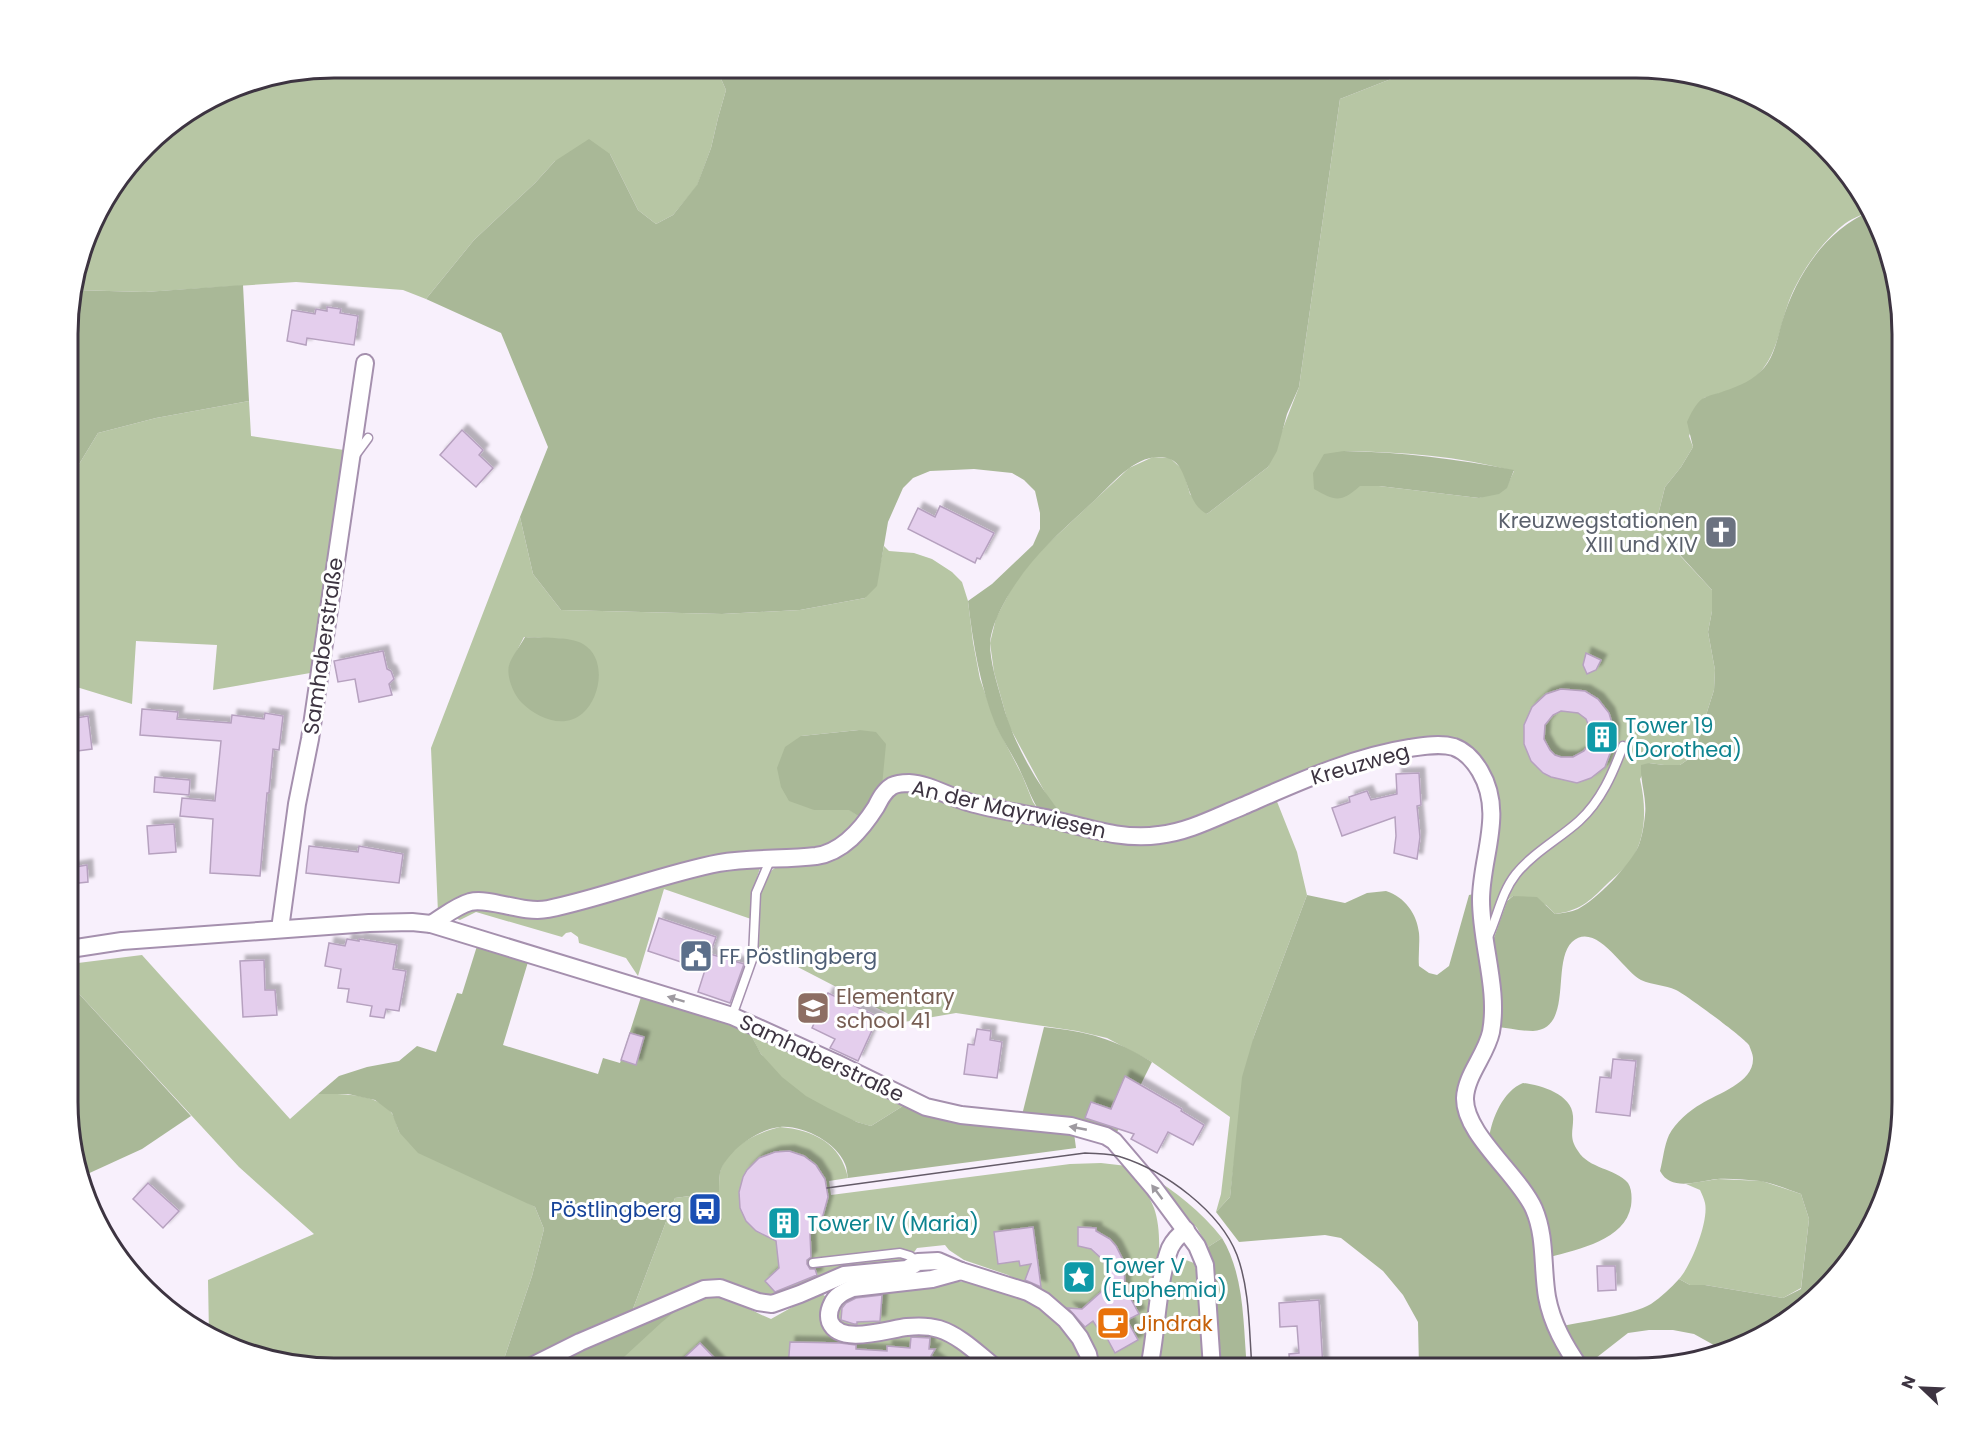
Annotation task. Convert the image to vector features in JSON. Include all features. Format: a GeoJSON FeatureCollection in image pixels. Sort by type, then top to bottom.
{"type":"FeatureCollection","features":[{"type":"Feature","properties":{"kind":"street","name":"Samhaberstraße"},"geometry":{"type":"LineString","coordinates":[[280,929],[294,823],[312,728],[365,363]]}},
{"type":"Feature","properties":{"kind":"street","name":"Kreuzweg"},"geometry":{"type":"LineString","coordinates":[[1269,794],[1384,753],[1420,747],[1454,747],[1465,754],[1477,767],[1485,781],[1490,802],[1492,829],[1481,896],[1484,942]]}},
{"type":"Feature","properties":{"kind":"street","name":"An der Mayrwiesen"},"geometry":{"type":"LineString","coordinates":[[431,924],[472,902],[529,910],[545,909],[715,864],[771,857],[818,856],[839,848],[862,827],[888,789],[902,784],[918,784],[986,807],[1106,833],[1136,837],[1177,832],[1269,794]]}},
{"type":"Feature","properties":{"kind":"street","name":"Samhaberstraße"},"geometry":{"type":"LineString","coordinates":[[78,948],[122,941],[369,923],[431,924],[732,1016],[926,1107],[951,1113],[1071,1126],[1106,1136],[1114,1141],[1144,1175],[1202,1255],[1211,1358]]}},
{"type":"Feature","properties":{"kind":"street"},"geometry":{"type":"LineString","coordinates":[[1484,942],[1492,994],[1491,1031],[1468,1086],[1466,1106],[1478,1133],[1521,1186],[1534,1210],[1542,1236],[1547,1297],[1552,1317],[1561,1340],[1573,1358]]}},
{"type":"Feature","properties":{"kind":"street"},"geometry":{"type":"LineString","coordinates":[[1151,1358],[1164,1269],[1176,1237],[1185,1230]]}},
{"type":"Feature","properties":{"kind":"street"},"geometry":{"type":"LineString","coordinates":[[548,1358],[704,1289],[720,1288],[758,1302],[772,1304],[844,1275],[907,1269],[918,1262],[938,1261],[961,1271],[1028,1292],[1055,1309],[1080,1338],[1089,1358]]}},
{"type":"Feature","properties":{"kind":"street"},"geometry":{"type":"LineString","coordinates":[[961,1271],[932,1279],[853,1288],[834,1299],[829,1310],[829,1320],[835,1329],[851,1334],[877,1333],[910,1327],[939,1329],[957,1338],[983,1358]]}},
{"type":"Feature","properties":{"kind":"lane"},"geometry":{"type":"LineString","coordinates":[[351,461],[368,438]]}},
{"type":"Feature","properties":{"kind":"lane"},"geometry":{"type":"LineString","coordinates":[[1484,942],[1489,935],[1502,898],[1514,877],[1534,856],[1587,813],[1603,791],[1623,746]]}},
{"type":"Feature","properties":{"kind":"lane"},"geometry":{"type":"LineString","coordinates":[[732,1016],[753,957],[757,888],[771,857]]}},
{"type":"Feature","properties":{"kind":"lane"},"geometry":{"type":"LineString","coordinates":[[813,1263],[900,1253],[918,1262]]}},
{"type":"Feature","properties":{"kind":"green space"},"geometry":{"type":"Polygon","coordinates":[[[334,78],[721,78],[726,90],[711,148],[697,186],[673,215],[656,224],[638,210],[610,154],[555,161],[474,240],[426,299],[403,290],[296,282],[145,292],[82,290],[97,236],[104,221],[131,178],[153,153],[192,121],[236,97],[284,83],[334,78]]]}},
{"type":"Feature","properties":{"kind":"green space"},"geometry":{"type":"Polygon","coordinates":[[[721,78],[1394,78],[1340,99],[1299,387],[1287,414],[1277,451],[1268,467],[1207,514],[1194,501],[1180,467],[1174,461],[1156,457],[1137,463],[1127,469],[1033,560],[1013,588],[999,614],[992,633],[990,650],[1007,717],[1027,762],[1064,817],[1040,812],[996,726],[978,665],[972,633],[968,601],[992,584],[1033,545],[1040,529],[1040,513],[1035,491],[1024,480],[1012,473],[974,469],[930,471],[913,478],[903,488],[888,522],[877,586],[865,598],[800,610],[722,614],[561,610],[533,574],[520,517],[548,447],[501,333],[426,299],[474,240],[555,161],[589,139],[610,154],[638,210],[656,224],[673,215],[697,185],[711,148],[726,90],[721,78]]]}},
{"type":"Feature","properties":{"kind":"green space"},"geometry":{"type":"Polygon","coordinates":[[[1394,78],[1636,78],[1669,80],[1702,87],[1749,104],[1792,131],[1817,153],[1839,178],[1863,215],[1842,226],[1811,260],[1793,291],[1775,346],[1757,376],[1743,385],[1704,398],[1689,436],[1693,447],[1665,487],[1658,515],[1660,534],[1712,590],[1712,611],[1708,632],[1715,670],[1714,690],[1693,756],[1680,765],[1649,763],[1640,779],[1644,809],[1643,830],[1637,850],[1623,870],[1589,901],[1563,913],[1555,914],[1546,905],[1513,896],[1506,901],[1490,949],[1486,901],[1497,830],[1465,746],[1453,737],[1431,738],[1177,826],[1143,832],[1064,817],[1048,798],[1009,726],[994,672],[990,643],[996,618],[1014,584],[1037,554],[1129,468],[1153,457],[1170,458],[1183,470],[1190,494],[1207,514],[1268,467],[1299,387],[1340,99],[1394,78]],[[1344,451],[1360,486],[1379,486],[1479,498],[1506,488],[1514,471],[1451,458],[1344,451]]]}},
{"type":"Feature","properties":{"kind":"green space"},"geometry":{"type":"Polygon","coordinates":[[[1863,215],[1873,236],[1887,284],[1892,334],[1892,1102],[1887,1152],[1873,1200],[1849,1244],[1817,1283],[1778,1315],[1749,1332],[1714,1345],[1694,1334],[1673,1330],[1649,1330],[1628,1333],[1596,1358],[1583,1358],[1563,1326],[1643,1308],[1651,1304],[1679,1279],[1690,1285],[1705,1285],[1783,1298],[1801,1289],[1809,1219],[1801,1194],[1760,1181],[1717,1179],[1686,1184],[1678,1183],[1665,1177],[1660,1171],[1667,1139],[1679,1122],[1688,1113],[1734,1086],[1748,1074],[1752,1067],[1753,1056],[1749,1045],[1681,993],[1672,988],[1641,980],[1609,949],[1590,937],[1581,937],[1572,942],[1566,951],[1558,1007],[1553,1019],[1546,1027],[1524,1031],[1497,1027],[1490,949],[1507,901],[1513,896],[1537,897],[1555,914],[1578,909],[1603,890],[1628,863],[1641,840],[1645,809],[1641,765],[1649,763],[1680,765],[1693,756],[1714,690],[1715,670],[1708,632],[1712,611],[1712,590],[1660,533],[1658,515],[1665,487],[1693,447],[1687,422],[1695,407],[1704,398],[1746,382],[1765,367],[1774,349],[1788,305],[1804,272],[1826,242],[1863,215]]]}},
{"type":"Feature","properties":{"kind":"green space"},"geometry":{"type":"Polygon","coordinates":[[[243,285],[249,401],[156,418],[98,433],[78,466],[78,334],[82,290],[145,292],[243,285]]]}},
{"type":"Feature","properties":{"kind":"green space"},"geometry":{"type":"Polygon","coordinates":[[[249,401],[251,436],[344,450],[316,672],[213,690],[217,645],[136,641],[132,704],[78,687],[78,466],[98,433],[156,418],[249,401]]]}},
{"type":"Feature","properties":{"kind":"green space"},"geometry":{"type":"Polygon","coordinates":[[[1344,451],[1429,457],[1514,470],[1507,488],[1499,494],[1479,498],[1379,486],[1360,486],[1343,498],[1333,498],[1314,489],[1313,473],[1324,454],[1344,451]]]}},
{"type":"Feature","properties":{"kind":"green space"},"geometry":{"type":"Polygon","coordinates":[[[520,517],[533,574],[561,610],[722,614],[800,610],[865,598],[880,565],[884,546],[889,551],[914,553],[932,559],[952,572],[962,582],[968,601],[980,679],[997,727],[1040,812],[882,786],[882,775],[859,730],[801,736],[814,810],[850,810],[861,818],[833,845],[546,905],[481,897],[438,913],[431,748],[520,517]],[[524,637],[509,666],[563,639],[524,637]]]}},
{"type":"Feature","properties":{"kind":"green space"},"geometry":{"type":"Polygon","coordinates":[[[525,637],[577,641],[591,650],[598,668],[597,688],[589,706],[576,718],[568,721],[551,720],[535,713],[519,700],[511,686],[508,670],[512,658],[525,637]]]}},
{"type":"Feature","properties":{"kind":"green space"},"geometry":{"type":"Polygon","coordinates":[[[859,730],[876,732],[886,744],[882,786],[861,818],[849,810],[814,810],[789,801],[781,787],[777,768],[785,747],[801,736],[859,730]]]}},
{"type":"Feature","properties":{"kind":"green space"},"geometry":{"type":"Polygon","coordinates":[[[908,789],[1119,839],[1276,799],[1297,852],[1307,895],[1254,1036],[1238,1129],[1230,1197],[1216,1212],[1221,1194],[1230,1117],[1152,1062],[1107,1038],[1077,1031],[956,1013],[904,1022],[759,947],[760,893],[772,870],[778,866],[822,861],[894,794],[908,789]]]}},
{"type":"Feature","properties":{"kind":"green space"},"geometry":{"type":"Polygon","coordinates":[[[761,865],[752,893],[751,919],[664,889],[638,976],[626,958],[579,943],[578,937],[571,932],[562,937],[476,912],[460,920],[453,917],[474,908],[523,914],[710,870],[761,865]]]}},
{"type":"Feature","properties":{"kind":"green space"},"geometry":{"type":"Polygon","coordinates":[[[1386,891],[1399,897],[1409,907],[1418,926],[1419,966],[1437,975],[1449,966],[1469,895],[1474,894],[1486,984],[1487,1015],[1482,1038],[1458,1102],[1463,1122],[1476,1141],[1524,1198],[1567,1358],[1419,1358],[1418,1322],[1403,1295],[1383,1271],[1341,1238],[1325,1235],[1239,1242],[1216,1212],[1230,1197],[1242,1077],[1254,1036],[1307,895],[1345,903],[1367,893],[1386,891]]]}},
{"type":"Feature","properties":{"kind":"green space"},"geometry":{"type":"Polygon","coordinates":[[[477,946],[528,962],[503,1045],[598,1074],[603,1058],[620,1063],[641,997],[694,1011],[750,1033],[761,1054],[782,1077],[806,1096],[857,1122],[871,1126],[906,1104],[1074,1133],[1076,1148],[848,1178],[841,1156],[818,1136],[789,1127],[767,1130],[745,1142],[728,1158],[720,1173],[719,1192],[675,1198],[631,1314],[532,1358],[504,1358],[532,1276],[544,1229],[535,1207],[418,1153],[399,1132],[392,1113],[375,1100],[348,1094],[318,1094],[339,1076],[367,1067],[399,1061],[417,1046],[436,1052],[457,993],[462,994],[477,946]]]}},
{"type":"Feature","properties":{"kind":"green space"},"geometry":{"type":"Polygon","coordinates":[[[142,955],[290,1119],[318,1094],[369,1098],[387,1107],[394,1117],[399,1132],[535,1207],[544,1229],[532,1276],[504,1358],[301,1356],[236,1339],[209,1326],[208,1280],[314,1234],[239,1167],[78,993],[78,963],[142,955]]]}},
{"type":"Feature","properties":{"kind":"green space"},"geometry":{"type":"Polygon","coordinates":[[[78,993],[191,1116],[142,1149],[89,1173],[83,1152],[79,1119],[78,993]]]}},
{"type":"Feature","properties":{"kind":"green space"},"geometry":{"type":"Polygon","coordinates":[[[1044,1027],[1100,1037],[1125,1047],[1152,1062],[1116,1134],[1022,1115],[1044,1027]]]}},
{"type":"Feature","properties":{"kind":"green space"},"geometry":{"type":"Polygon","coordinates":[[[750,1033],[906,1104],[871,1126],[840,1115],[810,1099],[783,1078],[761,1054],[750,1033]]]}},
{"type":"Feature","properties":{"kind":"green space"},"geometry":{"type":"Polygon","coordinates":[[[1523,1083],[1554,1092],[1567,1102],[1573,1116],[1573,1142],[1578,1151],[1595,1165],[1623,1178],[1628,1183],[1632,1197],[1627,1218],[1610,1235],[1587,1246],[1550,1257],[1489,1138],[1493,1122],[1504,1099],[1523,1083]]]}},
{"type":"Feature","properties":{"kind":"green space"},"geometry":{"type":"Polygon","coordinates":[[[780,1127],[804,1131],[824,1140],[832,1147],[839,1156],[848,1178],[829,1181],[831,1195],[1070,1164],[1101,1163],[1127,1166],[1145,1191],[1154,1208],[1158,1224],[1159,1262],[1143,1358],[1091,1358],[1035,1289],[1008,1275],[964,1260],[945,1245],[917,1248],[906,1264],[776,1298],[764,1297],[742,1288],[631,1314],[675,1198],[719,1192],[720,1172],[729,1155],[744,1142],[780,1127]]]}},
{"type":"Feature","properties":{"kind":"green space"},"geometry":{"type":"Polygon","coordinates":[[[1147,1174],[1188,1203],[1222,1238],[1208,1247],[1197,1228],[1147,1174]]]}},
{"type":"Feature","properties":{"kind":"green space"},"geometry":{"type":"Polygon","coordinates":[[[1718,1179],[1762,1181],[1801,1194],[1809,1219],[1801,1288],[1783,1298],[1705,1285],[1690,1285],[1679,1279],[1689,1264],[1698,1243],[1706,1211],[1700,1190],[1686,1184],[1718,1179]]]}},
{"type":"Feature","properties":{"kind":"green space"},"geometry":{"type":"Polygon","coordinates":[[[1222,1238],[1230,1253],[1242,1301],[1246,1358],[1221,1358],[1208,1247],[1222,1238]]]}},
{"type":"Feature","properties":{"kind":"green space"},"geometry":{"type":"Polygon","coordinates":[[[1186,1260],[1194,1263],[1198,1276],[1206,1358],[1159,1358],[1172,1272],[1179,1262],[1186,1260]]]}},
{"type":"Feature","properties":{"kind":"green space"},"geometry":{"type":"Polygon","coordinates":[[[952,1282],[969,1282],[995,1287],[1048,1308],[1076,1345],[1081,1358],[622,1358],[667,1315],[701,1295],[728,1299],[771,1319],[819,1292],[828,1298],[829,1331],[924,1332],[936,1335],[946,1342],[957,1327],[935,1324],[843,1325],[837,1318],[836,1309],[842,1300],[854,1293],[952,1282]]]}},
{"type":"Feature","properties":{"kind":"green space"},"geometry":{"type":"Polygon","coordinates":[[[689,1300],[623,1358],[558,1358],[689,1300]]]}},
{"type":"Feature","properties":{"kind":"building"},"geometry":{"type":"Polygon","coordinates":[[[327,307],[341,309],[340,313],[358,316],[354,345],[307,338],[306,345],[287,341],[292,310],[315,314],[316,309],[327,311],[327,307]]]}},
{"type":"Feature","properties":{"kind":"building"},"geometry":{"type":"Polygon","coordinates":[[[462,430],[483,450],[479,455],[493,468],[476,487],[440,455],[462,430]]]}},
{"type":"Feature","properties":{"kind":"building"},"geometry":{"type":"Polygon","coordinates":[[[940,506],[994,533],[980,559],[977,558],[975,563],[908,529],[918,508],[935,517],[940,506]]]}},
{"type":"Feature","properties":{"kind":"building"},"geometry":{"type":"Polygon","coordinates":[[[383,651],[387,669],[391,671],[394,679],[389,684],[392,695],[359,702],[355,679],[338,682],[334,661],[383,651]]]}},
{"type":"Feature","properties":{"kind":"building"},"geometry":{"type":"Polygon","coordinates":[[[1586,653],[1601,660],[1596,670],[1587,674],[1583,665],[1586,653]]]}},
{"type":"Feature","properties":{"kind":"building","name":"Tower 19 (Dorothea)"},"geometry":{"type":"Polygon","coordinates":[[[1561,689],[1585,691],[1598,699],[1609,713],[1614,730],[1612,748],[1605,767],[1591,778],[1577,783],[1551,777],[1543,773],[1531,761],[1524,744],[1524,725],[1532,707],[1546,694],[1561,689]],[[1561,711],[1553,715],[1545,725],[1544,739],[1555,755],[1573,757],[1584,751],[1588,745],[1590,729],[1586,719],[1578,713],[1561,711]]]}},
{"type":"Feature","properties":{"kind":"building"},"geometry":{"type":"Polygon","coordinates":[[[142,709],[178,712],[177,719],[231,723],[232,715],[264,719],[265,713],[283,716],[279,750],[273,749],[260,876],[210,873],[213,819],[180,816],[182,798],[215,801],[221,741],[140,735],[142,709]]]}},
{"type":"Feature","properties":{"kind":"building"},"geometry":{"type":"Polygon","coordinates":[[[88,716],[92,749],[78,751],[78,718],[88,716]]]}},
{"type":"Feature","properties":{"kind":"building"},"geometry":{"type":"Polygon","coordinates":[[[1419,773],[1421,805],[1417,806],[1420,837],[1417,859],[1394,853],[1395,817],[1342,836],[1332,808],[1350,802],[1349,797],[1367,791],[1371,800],[1397,794],[1396,774],[1419,773]]]}},
{"type":"Feature","properties":{"kind":"building"},"geometry":{"type":"Polygon","coordinates":[[[155,777],[190,780],[189,795],[154,792],[155,777]]]}},
{"type":"Feature","properties":{"kind":"building"},"geometry":{"type":"Polygon","coordinates":[[[174,824],[176,852],[149,854],[147,826],[174,824]]]}},
{"type":"Feature","properties":{"kind":"building"},"geometry":{"type":"Polygon","coordinates":[[[309,846],[358,852],[359,846],[403,854],[399,883],[306,873],[309,846]]]}},
{"type":"Feature","properties":{"kind":"building"},"geometry":{"type":"Polygon","coordinates":[[[87,865],[88,882],[78,883],[78,867],[87,865]]]}},
{"type":"Feature","properties":{"kind":"building"},"geometry":{"type":"Polygon","coordinates":[[[659,918],[716,937],[710,954],[744,964],[730,1003],[698,992],[705,970],[648,951],[659,918]]]}},
{"type":"Feature","properties":{"kind":"building"},"geometry":{"type":"Polygon","coordinates":[[[347,939],[397,945],[393,969],[406,971],[399,1011],[386,1009],[384,1018],[370,1016],[372,1006],[347,1002],[349,989],[338,988],[341,969],[325,966],[329,943],[345,946],[347,939]]]}},
{"type":"Feature","properties":{"kind":"building"},"geometry":{"type":"Polygon","coordinates":[[[264,960],[265,990],[275,990],[277,1015],[243,1017],[240,961],[264,960]]]}},
{"type":"Feature","properties":{"kind":"building"},"geometry":{"type":"Polygon","coordinates":[[[828,993],[878,1017],[858,1061],[830,1048],[835,1039],[812,1028],[828,993]]]}},
{"type":"Feature","properties":{"kind":"building"},"geometry":{"type":"Polygon","coordinates":[[[977,1029],[991,1031],[990,1040],[1002,1042],[997,1078],[964,1074],[968,1044],[974,1045],[977,1029]]]}},
{"type":"Feature","properties":{"kind":"building"},"geometry":{"type":"Polygon","coordinates":[[[630,1033],[644,1037],[636,1065],[621,1060],[630,1033]]]}},
{"type":"Feature","properties":{"kind":"building"},"geometry":{"type":"Polygon","coordinates":[[[1613,1059],[1636,1061],[1630,1116],[1596,1112],[1600,1077],[1611,1078],[1613,1059]]]}},
{"type":"Feature","properties":{"kind":"building"},"geometry":{"type":"Polygon","coordinates":[[[1125,1076],[1182,1109],[1181,1111],[1204,1125],[1193,1145],[1168,1132],[1157,1153],[1131,1139],[1134,1134],[1085,1118],[1091,1102],[1111,1109],[1125,1076]]]}},
{"type":"Feature","properties":{"kind":"building","name":"Tower IV (Maria)"},"geometry":{"type":"Polygon","coordinates":[[[789,1151],[804,1156],[816,1165],[825,1179],[828,1197],[822,1219],[810,1234],[811,1257],[807,1260],[807,1264],[810,1269],[815,1269],[817,1275],[775,1292],[765,1281],[779,1268],[776,1241],[756,1231],[746,1221],[740,1208],[739,1192],[747,1170],[759,1158],[775,1152],[789,1151]]]}},
{"type":"Feature","properties":{"kind":"building"},"geometry":{"type":"Polygon","coordinates":[[[148,1183],[179,1211],[163,1228],[133,1199],[148,1183]]]}},
{"type":"Feature","properties":{"kind":"building"},"geometry":{"type":"Polygon","coordinates":[[[1033,1227],[1041,1287],[1025,1280],[1031,1264],[1020,1266],[1019,1261],[998,1264],[994,1232],[1033,1227]]]}},
{"type":"Feature","properties":{"kind":"building"},"geometry":{"type":"Polygon","coordinates":[[[1078,1227],[1096,1228],[1096,1231],[1110,1239],[1116,1246],[1124,1262],[1125,1288],[1139,1314],[1127,1320],[1138,1340],[1115,1353],[1101,1327],[1098,1329],[1093,1321],[1085,1327],[1068,1308],[1082,1309],[1101,1292],[1106,1283],[1106,1269],[1103,1260],[1091,1249],[1078,1246],[1078,1227]]]}},
{"type":"Feature","properties":{"kind":"building"},"geometry":{"type":"Polygon","coordinates":[[[1597,1266],[1615,1266],[1616,1290],[1598,1291],[1597,1266]]]}},
{"type":"Feature","properties":{"kind":"building"},"geometry":{"type":"Polygon","coordinates":[[[882,1295],[880,1321],[854,1324],[841,1320],[842,1308],[846,1303],[856,1298],[882,1295]]]}},
{"type":"Feature","properties":{"kind":"building"},"geometry":{"type":"Polygon","coordinates":[[[1319,1300],[1322,1358],[1289,1358],[1289,1354],[1299,1353],[1297,1326],[1280,1327],[1279,1303],[1319,1300]]]}},
{"type":"Feature","properties":{"kind":"building"},"geometry":{"type":"Polygon","coordinates":[[[911,1337],[930,1338],[929,1349],[935,1349],[931,1356],[934,1358],[789,1358],[790,1342],[840,1343],[856,1345],[856,1349],[887,1351],[887,1346],[910,1348],[911,1337]]]}},
{"type":"Feature","properties":{"kind":"building"},"geometry":{"type":"Polygon","coordinates":[[[700,1343],[714,1358],[684,1358],[700,1343]]]}},
{"type":"Feature","properties":{"kind":"tram line"},"geometry":{"type":"LineString","coordinates":[[827,1188],[1085,1153],[1112,1155],[1138,1163],[1189,1195],[1218,1223],[1229,1239],[1237,1255],[1244,1282],[1251,1358]]}},
{"type":"Feature","properties":{"kind":"place","name":"Kreuzwegstationen XIII und XIV"},"geometry":{"type":"Point","coordinates":[1721,532]}},
{"type":"Feature","properties":{"kind":"place","name":"Tower 19 (Dorothea)"},"geometry":{"type":"Point","coordinates":[1602,737]}},
{"type":"Feature","properties":{"kind":"place","name":"FF Pöstlingberg"},"geometry":{"type":"Point","coordinates":[696,956]}},
{"type":"Feature","properties":{"kind":"place","name":"Elementary school 41"},"geometry":{"type":"Point","coordinates":[813,1008]}},
{"type":"Feature","properties":{"kind":"place","name":"Pöstlingberg"},"geometry":{"type":"Point","coordinates":[705,1209]}},
{"type":"Feature","properties":{"kind":"place","name":"Tower IV (Maria)"},"geometry":{"type":"Point","coordinates":[784,1223]}},
{"type":"Feature","properties":{"kind":"place","name":"Tower V (Euphemia)"},"geometry":{"type":"Point","coordinates":[1079,1277]}},
{"type":"Feature","properties":{"kind":"place","name":"Jindrak"},"geometry":{"type":"Point","coordinates":[1113,1323]}}]}
